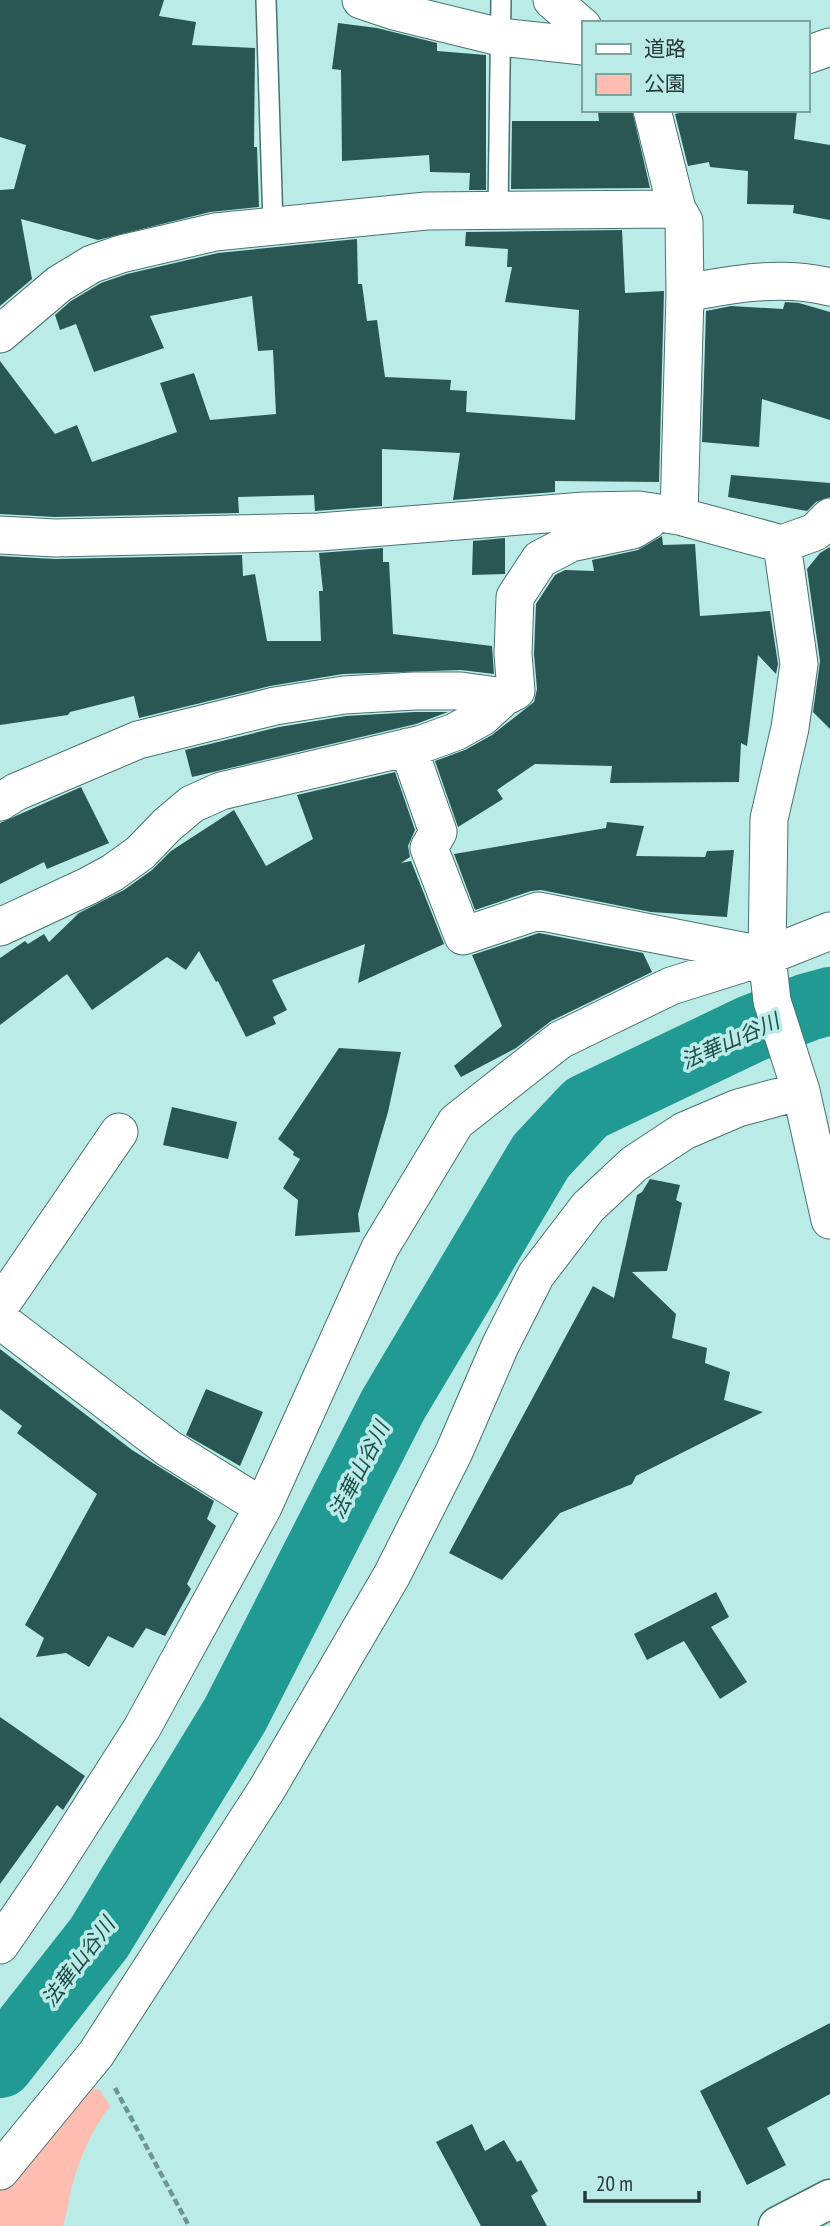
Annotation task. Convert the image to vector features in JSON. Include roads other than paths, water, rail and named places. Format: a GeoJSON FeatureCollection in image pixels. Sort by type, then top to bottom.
{"type":"FeatureCollection","features":[{"type":"Feature","properties":{"kind":"street"},"geometry":{"type":"LineString","coordinates":[[361,0],[394,11],[500,37],[582,46]]}},
{"type":"Feature","properties":{"kind":"street"},"geometry":{"type":"LineString","coordinates":[[552,0],[582,26]]}},
{"type":"Feature","properties":{"kind":"street"},"geometry":{"type":"LineString","coordinates":[[809,54],[830,47]]}},
{"type":"Feature","properties":{"kind":"street"},"geometry":{"type":"LineString","coordinates":[[653,112],[677,209],[684,221],[685,293],[670,514]]}},
{"type":"Feature","properties":{"kind":"street"},"geometry":{"type":"LineString","coordinates":[[0,334],[59,284],[92,264],[121,254],[215,232],[426,211],[677,209]]}},
{"type":"Feature","properties":{"kind":"street"},"geometry":{"type":"LineString","coordinates":[[685,293],[731,284],[789,281],[830,287]]}},
{"type":"Feature","properties":{"kind":"street"},"geometry":{"type":"LineString","coordinates":[[0,535],[55,538],[319,532],[584,511],[639,510],[670,514],[782,544],[815,532],[830,517]]}},
{"type":"Feature","properties":{"kind":"street"},"geometry":{"type":"LineString","coordinates":[[0,927],[112,873],[140,853],[192,804],[221,791],[408,747],[455,732],[482,718],[504,697],[516,691],[513,654],[515,597],[540,559],[571,543],[633,530],[670,514]]}},
{"type":"Feature","properties":{"kind":"street"},"geometry":{"type":"LineString","coordinates":[[782,544],[799,664],[790,728],[769,819],[767,956],[772,1001],[801,1091],[830,1220]]}},
{"type":"Feature","properties":{"kind":"street"},"geometry":{"type":"LineString","coordinates":[[0,802],[16,792],[138,740],[275,706],[344,695],[414,691],[461,691],[504,697]]}},
{"type":"Feature","properties":{"kind":"street"},"geometry":{"type":"LineString","coordinates":[[408,747],[438,832],[429,848],[463,936],[538,911],[767,956]]}},
{"type":"Feature","properties":{"kind":"street"},"geometry":{"type":"LineString","coordinates":[[0,1945],[142,1728],[263,1507],[380,1248],[456,1122],[560,1040],[671,986],[767,956],[830,931]]}},
{"type":"Feature","properties":{"kind":"street"},"geometry":{"type":"LineString","coordinates":[[0,2171],[96,2053],[267,1789],[392,1574],[454,1452],[500,1346],[536,1275],[588,1207],[634,1164],[684,1131],[738,1108],[801,1091]]}},
{"type":"Feature","properties":{"kind":"street"},"geometry":{"type":"LineString","coordinates":[[0,1306],[119,1132]]}},
{"type":"Feature","properties":{"kind":"street"},"geometry":{"type":"LineString","coordinates":[[0,1320],[168,1448],[263,1507]]}},
{"type":"Feature","properties":{"kind":"street"},"geometry":{"type":"LineString","coordinates":[[778,2226],[830,2199]]}},
{"type":"Feature","properties":{"kind":"lane"},"geometry":{"type":"LineString","coordinates":[[266,0],[273,225]]}},
{"type":"Feature","properties":{"kind":"lane"},"geometry":{"type":"LineString","coordinates":[[498,210],[501,0]]}},
{"type":"Feature","properties":{"kind":"waterway","name":"法華山谷川"},"geometry":{"type":"LineString","coordinates":[[0,2064],[99,1938],[235,1715],[393,1405],[541,1156],[586,1108],[751,1029],[830,1001]]}}]}
